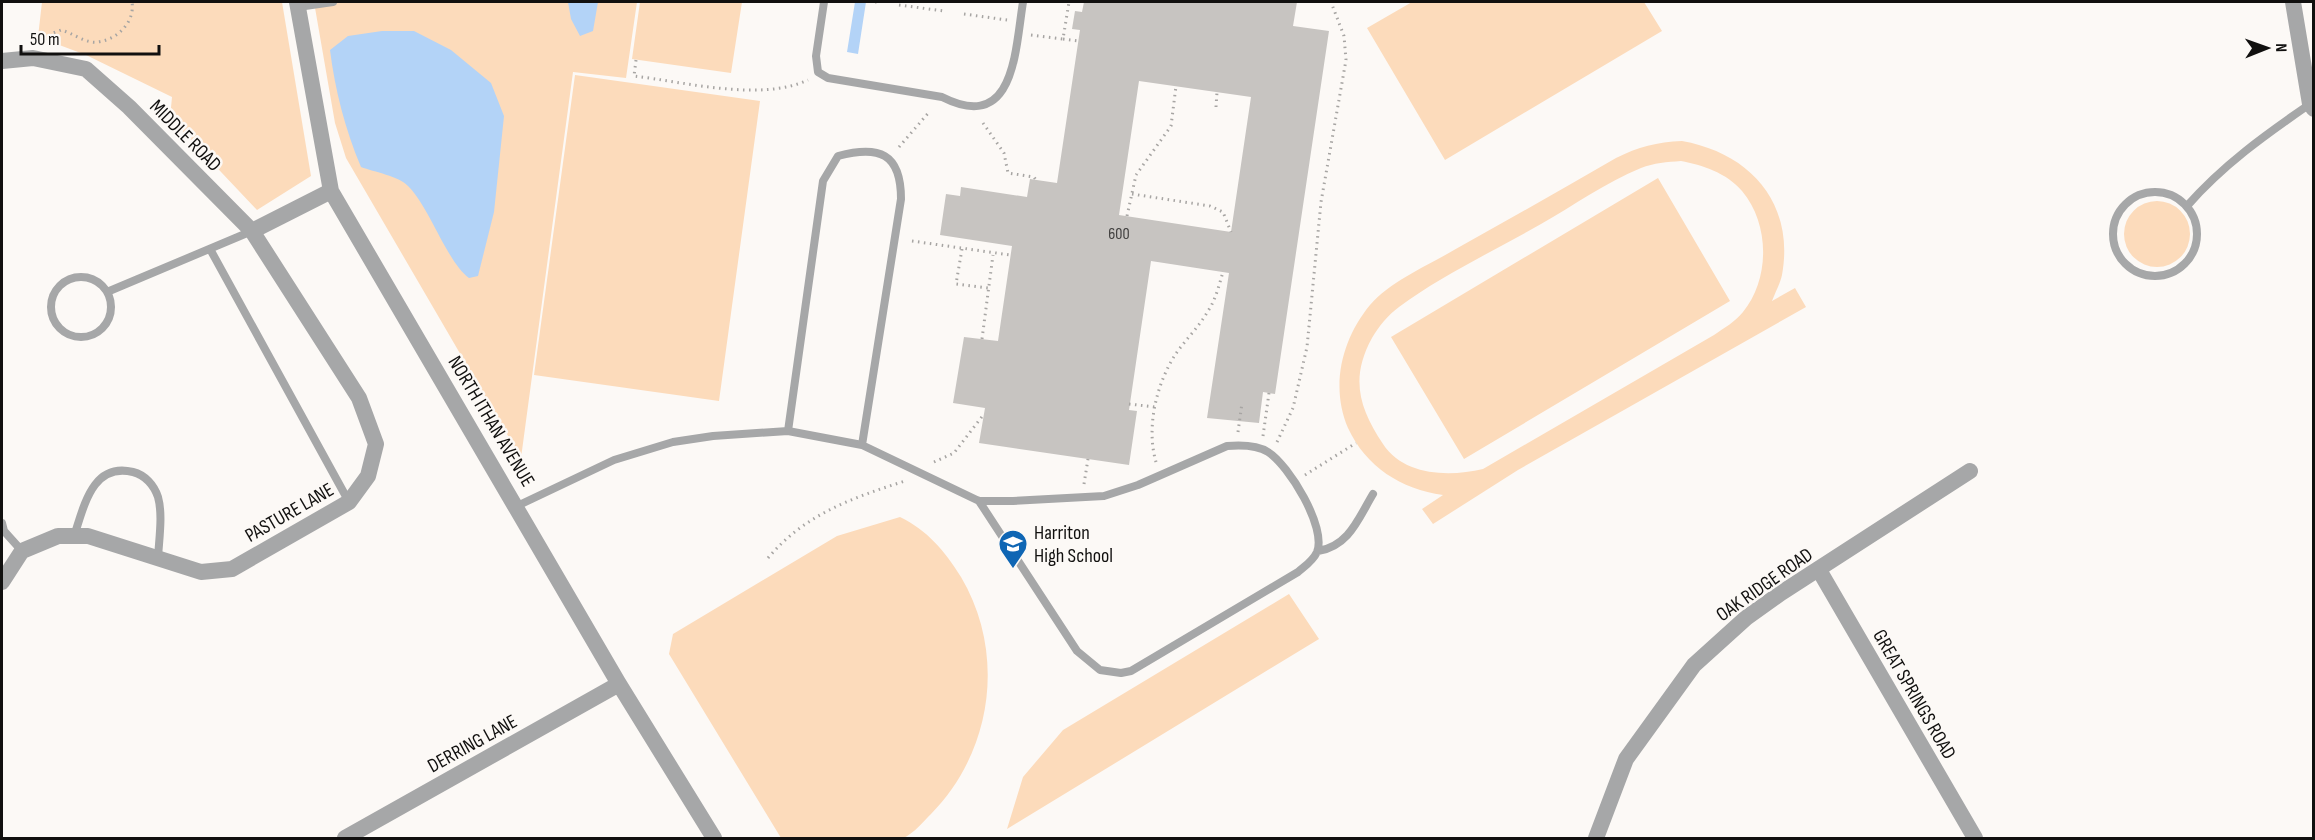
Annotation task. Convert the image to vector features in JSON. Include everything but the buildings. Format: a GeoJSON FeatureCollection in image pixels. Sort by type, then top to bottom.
{"type":"FeatureCollection","features":[{"type":"Feature","properties":{"kind":"street"},"geometry":{"type":"LineString","coordinates":[[2293,2],[2312,106]]}},
{"type":"Feature","properties":{"kind":"street","name":"NORTH ITHAN AVENUE"},"geometry":{"type":"LineString","coordinates":[[298,4],[331,191],[518,506],[619,684],[714,838]]}},
{"type":"Feature","properties":{"kind":"street","name":"MIDDLE ROAD"},"geometry":{"type":"LineString","coordinates":[[2,61],[33,58],[86,69],[129,107],[252,231]]}},
{"type":"Feature","properties":{"kind":"street"},"geometry":{"type":"LineString","coordinates":[[252,231],[331,191]]}},
{"type":"Feature","properties":{"kind":"street","name":"PASTURE LANE"},"geometry":{"type":"LineString","coordinates":[[22,551],[58,536],[88,536],[201,572],[232,569],[349,502],[368,476],[376,444],[359,398],[252,231]]}},
{"type":"Feature","properties":{"kind":"street","name":"OAK RIDGE ROAD"},"geometry":{"type":"LineString","coordinates":[[1596,838],[1626,759],[1694,665],[1746,618],[1970,471]]}},
{"type":"Feature","properties":{"kind":"street"},"geometry":{"type":"LineString","coordinates":[[2,582],[22,551]]}},
{"type":"Feature","properties":{"kind":"street","name":"GREAT SPRINGS ROAD"},"geometry":{"type":"LineString","coordinates":[[1819,570],[1975,838]]}},
{"type":"Feature","properties":{"kind":"street","name":"DERRING LANE"},"geometry":{"type":"LineString","coordinates":[[345,838],[619,684]]}},
{"type":"Feature","properties":{"kind":"lane"},"geometry":{"type":"LineString","coordinates":[[298,4],[333,2]]}},
{"type":"Feature","properties":{"kind":"lane"},"geometry":{"type":"LineString","coordinates":[[824,2],[816,56],[818,72],[828,78],[942,97],[958,106],[976,108],[995,100],[1006,86],[1013,68],[1023,2]]}},
{"type":"Feature","properties":{"kind":"lane"},"geometry":{"type":"LineString","coordinates":[[2187,206],[2214,176],[2241,152],[2312,106]]}},
{"type":"Feature","properties":{"kind":"lane"},"geometry":{"type":"LineString","coordinates":[[788,431],[823,181],[838,156],[863,150],[885,156],[901,176],[900,199],[862,445]]}},
{"type":"Feature","properties":{"kind":"lane"},"geometry":{"type":"LineString","coordinates":[[2150,192],[2176,198],[2187,206],[2196,224],[2197,235],[2192,254],[2186,262],[2167,274],[2154,276],[2141,274],[2122,260],[2114,241],[2114,227],[2118,214],[2126,203],[2150,192]]}},
{"type":"Feature","properties":{"kind":"lane"},"geometry":{"type":"LineString","coordinates":[[107,292],[252,231]]}},
{"type":"Feature","properties":{"kind":"lane"},"geometry":{"type":"LineString","coordinates":[[210,249],[349,502]]}},
{"type":"Feature","properties":{"kind":"lane"},"geometry":{"type":"LineString","coordinates":[[85,277],[101,285],[107,292],[110,301],[108,320],[95,333],[77,336],[60,328],[55,321],[51,303],[59,286],[67,280],[85,277]]}},
{"type":"Feature","properties":{"kind":"lane"},"geometry":{"type":"LineString","coordinates":[[518,506],[614,460],[673,442],[713,436],[788,431],[862,445],[979,501],[1065,500],[1104,496],[1138,485],[1216,449],[1240,445],[1267,451],[1293,480],[1316,521],[1318,551],[1310,563],[1298,572],[1131,671],[1112,672],[1100,670],[1077,651],[979,501]]}},
{"type":"Feature","properties":{"kind":"lane"},"geometry":{"type":"LineString","coordinates":[[74,536],[87,497],[97,482],[112,472],[136,472],[151,484],[159,500],[158,558]]}},
{"type":"Feature","properties":{"kind":"lane"},"geometry":{"type":"LineString","coordinates":[[1318,551],[1332,549],[1343,542],[1373,494]]}},
{"type":"Feature","properties":{"kind":"lane"},"geometry":{"type":"LineString","coordinates":[[2,523],[4,531],[22,551]]}},
{"type":"Feature","properties":{"kind":"path"},"geometry":{"type":"LineString","coordinates":[[47,61],[53,33],[61,30],[85,40],[98,42],[128,25],[133,12],[132,2]]}},
{"type":"Feature","properties":{"kind":"path"},"geometry":{"type":"LineString","coordinates":[[1063,39],[1069,2]]}},
{"type":"Feature","properties":{"kind":"path"},"geometry":{"type":"LineString","coordinates":[[1276,443],[1293,408],[1307,346],[1321,202],[1346,60],[1344,36],[1331,2]]}},
{"type":"Feature","properties":{"kind":"path"},"geometry":{"type":"LineString","coordinates":[[899,5],[944,11]]}},
{"type":"Feature","properties":{"kind":"path"},"geometry":{"type":"LineString","coordinates":[[964,14],[1008,20]]}},
{"type":"Feature","properties":{"kind":"path"},"geometry":{"type":"LineString","coordinates":[[1031,35],[1079,41]]}},
{"type":"Feature","properties":{"kind":"path"},"geometry":{"type":"LineString","coordinates":[[636,60],[633,76],[754,91],[793,87],[808,80]]}},
{"type":"Feature","properties":{"kind":"path"},"geometry":{"type":"LineString","coordinates":[[1127,216],[1136,175],[1172,126],[1176,86]]}},
{"type":"Feature","properties":{"kind":"path"},"geometry":{"type":"LineString","coordinates":[[1216,107],[1217,92]]}},
{"type":"Feature","properties":{"kind":"path"},"geometry":{"type":"LineString","coordinates":[[899,147],[930,111]]}},
{"type":"Feature","properties":{"kind":"path"},"geometry":{"type":"LineString","coordinates":[[983,123],[1004,153],[1008,173],[1034,177],[1036,180]]}},
{"type":"Feature","properties":{"kind":"path"},"geometry":{"type":"LineString","coordinates":[[1132,194],[1210,206],[1223,212],[1231,232]]}},
{"type":"Feature","properties":{"kind":"path"},"geometry":{"type":"LineString","coordinates":[[912,241],[1010,255]]}},
{"type":"Feature","properties":{"kind":"path"},"geometry":{"type":"LineString","coordinates":[[962,249],[956,284],[988,288]]}},
{"type":"Feature","properties":{"kind":"path"},"geometry":{"type":"LineString","coordinates":[[982,339],[993,254]]}},
{"type":"Feature","properties":{"kind":"path"},"geometry":{"type":"LineString","coordinates":[[1157,464],[1151,446],[1155,407],[1161,381],[1175,355],[1209,310],[1223,272]]}},
{"type":"Feature","properties":{"kind":"path"},"geometry":{"type":"LineString","coordinates":[[1263,437],[1269,393]]}},
{"type":"Feature","properties":{"kind":"path"},"geometry":{"type":"LineString","coordinates":[[1238,434],[1242,403]]}},
{"type":"Feature","properties":{"kind":"path"},"geometry":{"type":"LineString","coordinates":[[1130,404],[1155,407]]}},
{"type":"Feature","properties":{"kind":"path"},"geometry":{"type":"LineString","coordinates":[[934,462],[954,453],[984,414]]}},
{"type":"Feature","properties":{"kind":"path"},"geometry":{"type":"LineString","coordinates":[[1304,476],[1356,443]]}},
{"type":"Feature","properties":{"kind":"path"},"geometry":{"type":"LineString","coordinates":[[1083,486],[1088,459]]}},
{"type":"Feature","properties":{"kind":"path"},"geometry":{"type":"LineString","coordinates":[[768,558],[780,543],[809,519],[842,503],[905,481]]}},
{"type":"Feature","properties":{"kind":"shaded area"},"geometry":{"type":"Polygon","coordinates":[[[42,2],[282,2],[311,176],[257,210],[170,118],[172,97],[86,55],[38,37],[42,2]]]}},
{"type":"Feature","properties":{"kind":"shaded area"},"geometry":{"type":"Polygon","coordinates":[[[314,2],[637,2],[626,78],[573,72],[521,458],[346,158],[335,123],[314,2]]]}},
{"type":"Feature","properties":{"kind":"shaded area"},"geometry":{"type":"Polygon","coordinates":[[[640,2],[742,2],[731,73],[632,59],[640,2]]]}},
{"type":"Feature","properties":{"kind":"shaded area"},"geometry":{"type":"Polygon","coordinates":[[[1412,2],[1644,2],[1662,31],[1445,160],[1367,28],[1412,2]]]}},
{"type":"Feature","properties":{"kind":"shaded area"},"geometry":{"type":"Polygon","coordinates":[[[575,75],[760,101],[719,401],[534,375],[575,75]]]}},
{"type":"Feature","properties":{"kind":"shaded area"},"geometry":{"type":"Polygon","coordinates":[[[1682,141],[1706,147],[1728,157],[1747,170],[1762,186],[1774,204],[1781,225],[1784,249],[1782,275],[1772,301],[1795,288],[1806,307],[1518,470],[1433,524],[1422,509],[1443,495],[1413,487],[1386,474],[1365,454],[1348,428],[1340,396],[1340,380],[1346,348],[1360,318],[1379,296],[1410,275],[1616,158],[1648,146],[1682,141]],[[1681,161],[1651,165],[1615,180],[1433,284],[1391,314],[1372,338],[1365,353],[1359,380],[1363,405],[1368,418],[1392,455],[1403,463],[1428,472],[1456,473],[1483,469],[1714,335],[1740,316],[1752,299],[1762,268],[1762,235],[1758,219],[1742,191],[1729,179],[1706,168],[1681,161]]]}},
{"type":"Feature","properties":{"kind":"shaded area"},"geometry":{"type":"Polygon","coordinates":[[[1658,178],[1730,301],[1464,459],[1391,337],[1658,178]]]}},
{"type":"Feature","properties":{"kind":"shaded area"},"geometry":{"type":"Polygon","coordinates":[[[2157,201],[2170,204],[2180,211],[2187,221],[2190,234],[2187,247],[2180,257],[2170,264],[2157,267],[2144,264],[2134,257],[2127,247],[2124,234],[2127,221],[2134,211],[2144,204],[2157,201]]]}},
{"type":"Feature","properties":{"kind":"shaded area"},"geometry":{"type":"Polygon","coordinates":[[[900,517],[919,528],[949,558],[975,606],[984,637],[988,669],[986,700],[980,731],[968,761],[952,789],[922,824],[904,838],[781,838],[669,654],[673,634],[837,536],[900,517]]]}},
{"type":"Feature","properties":{"kind":"shaded area"},"geometry":{"type":"Polygon","coordinates":[[[1289,594],[1319,639],[1007,829],[1023,777],[1063,730],[1289,594]]]}},
{"type":"Feature","properties":{"kind":"water"},"geometry":{"type":"Polygon","coordinates":[[[568,2],[598,2],[593,31],[580,36],[571,19],[568,2]]]}},
{"type":"Feature","properties":{"kind":"water"},"geometry":{"type":"Polygon","coordinates":[[[855,2],[866,2],[858,54],[847,52],[855,2]]]}},
{"type":"Feature","properties":{"kind":"water"},"geometry":{"type":"Polygon","coordinates":[[[382,31],[414,31],[451,50],[491,83],[504,116],[494,212],[478,276],[469,278],[453,260],[424,207],[408,186],[393,177],[361,167],[355,153],[341,109],[330,50],[348,36],[382,31]]]}},
{"type":"Feature","properties":{"kind":"place","name":"Harriton High School"},"geometry":{"type":"Point","coordinates":[1013,570]}}]}
